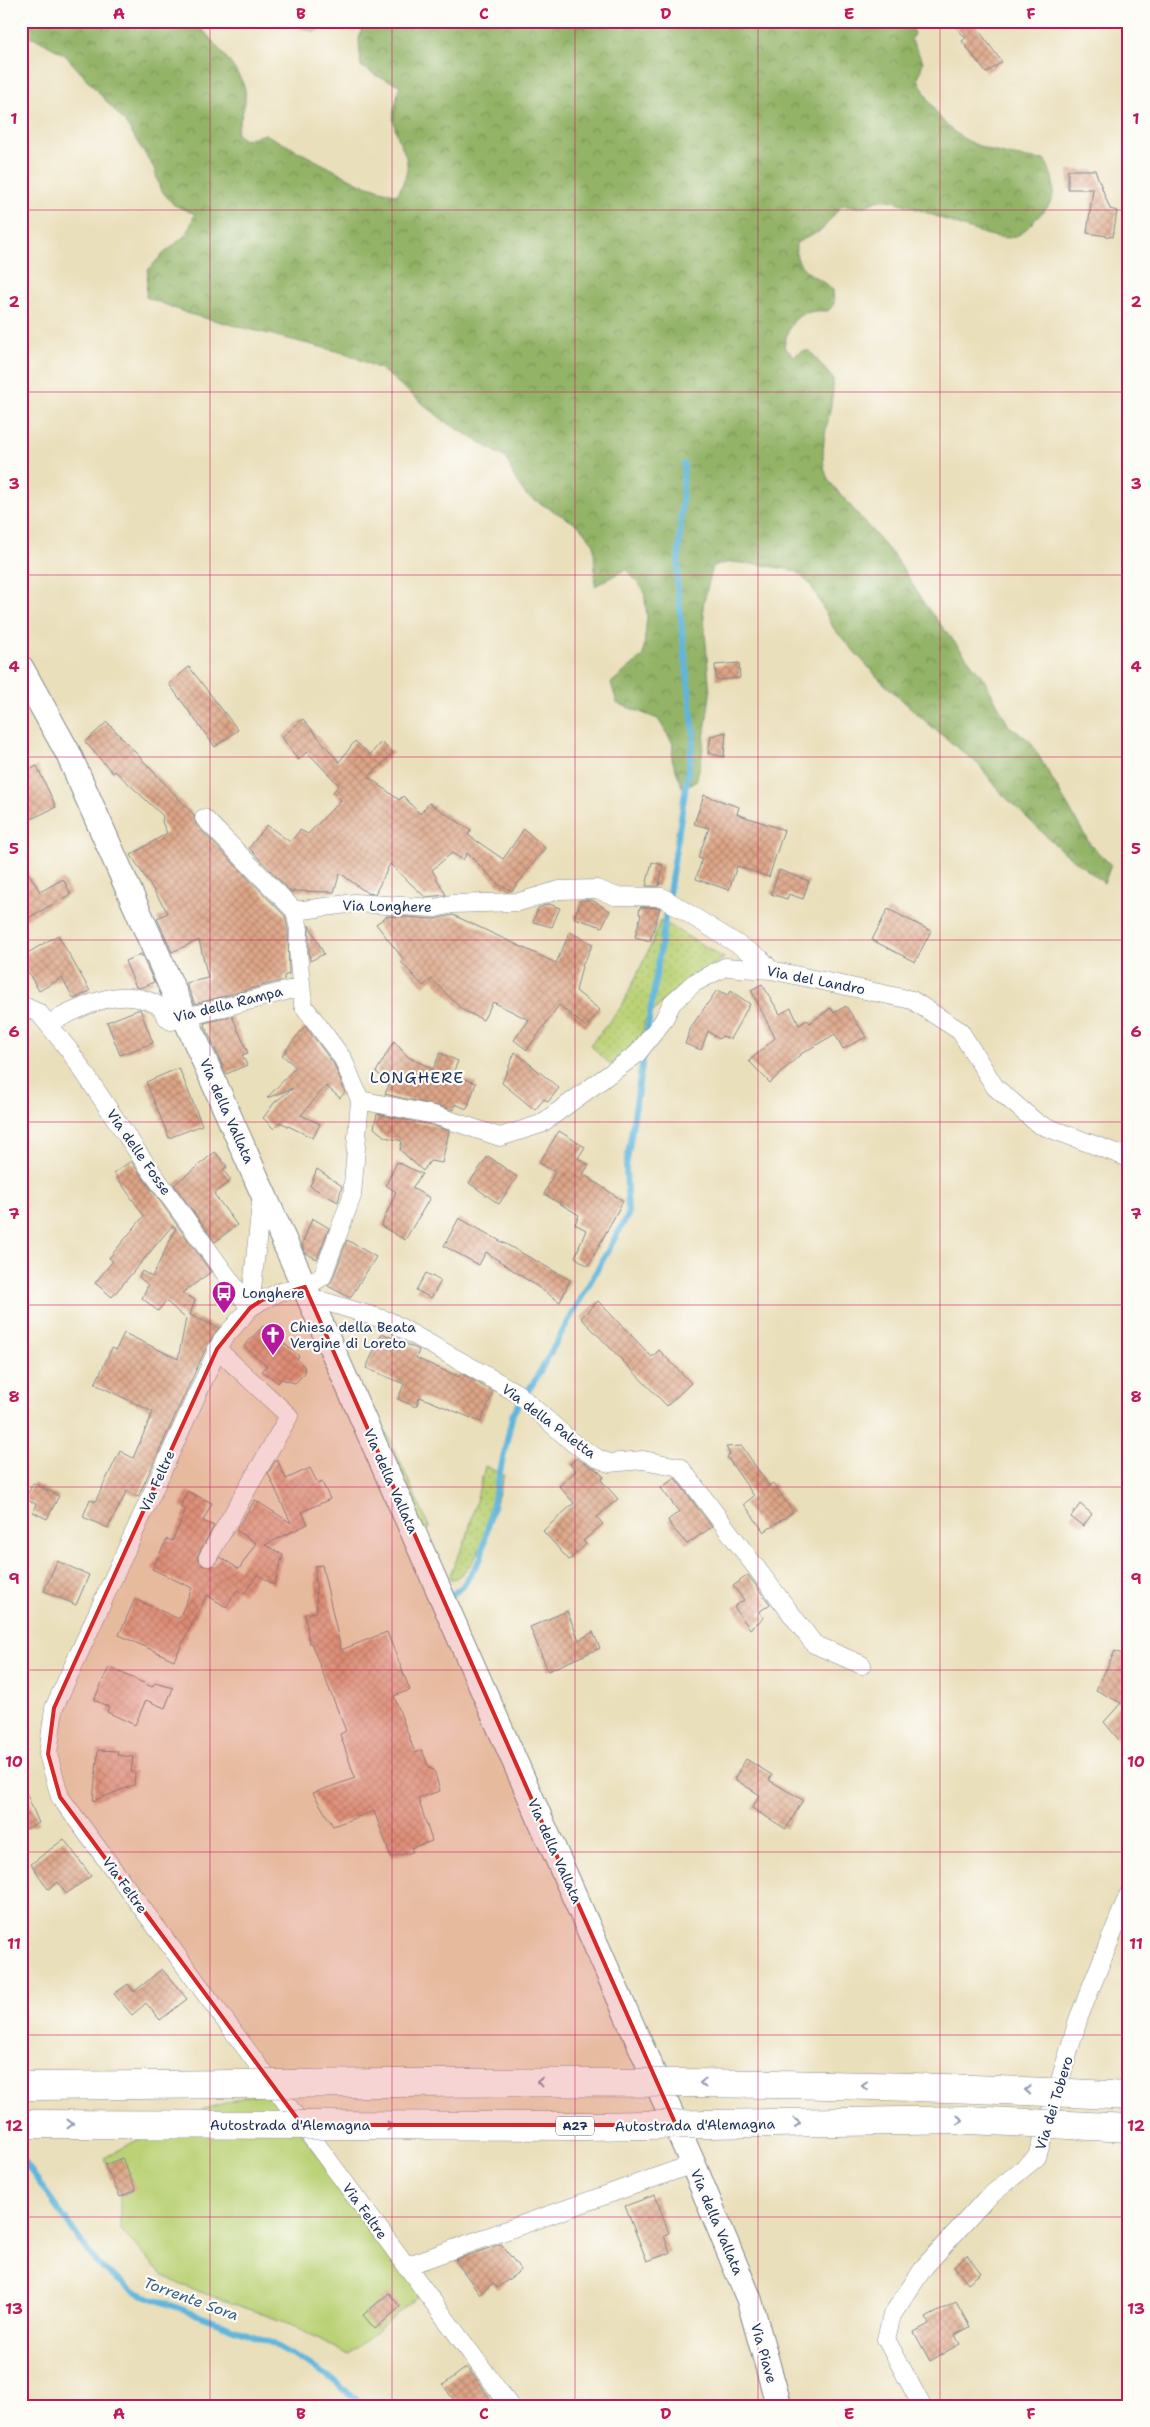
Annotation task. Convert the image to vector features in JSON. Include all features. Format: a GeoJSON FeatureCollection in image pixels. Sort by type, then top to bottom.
{"type":"FeatureCollection","features":[{"type":"Feature","properties":{"kind":"highway"},"geometry":{"type":"LineString","coordinates":[[21,2086],[585,2082],[972,2087],[1129,2096]]}},
{"type":"Feature","properties":{"kind":"highway","name":"Autostrada d'Alemagna"},"geometry":{"type":"LineString","coordinates":[[21,2124],[586,2126],[969,2120],[1129,2128]]}},
{"type":"Feature","properties":{"kind":"main road","name":"Via della Vallata"},"geometry":{"type":"LineString","coordinates":[[21,668],[68,752],[186,1016],[262,1193],[693,2164],[749,2300]]}},
{"type":"Feature","properties":{"kind":"main road","name":"Via Piave"},"geometry":{"type":"LineString","coordinates":[[749,2300],[779,2406]]}},
{"type":"Feature","properties":{"kind":"street"},"geometry":{"type":"LineString","coordinates":[[204,818],[295,911],[299,930],[298,951],[303,1005],[344,1059],[360,1100],[352,1196],[322,1277],[309,1296]]}},
{"type":"Feature","properties":{"kind":"street","name":"Via Longhere"},"geometry":{"type":"LineString","coordinates":[[295,911],[355,903],[435,908],[452,904],[519,902],[560,890],[597,889],[614,896],[662,897],[761,958],[771,970]]}},
{"type":"Feature","properties":{"kind":"street","name":"Via del Landro"},"geometry":{"type":"LineString","coordinates":[[360,1100],[434,1115],[500,1137],[541,1124],[637,1054],[663,1021],[672,1004],[694,983],[725,967],[771,970],[912,1000],[960,1031],[995,1087],[1038,1124],[1129,1158]]}},
{"type":"Feature","properties":{"kind":"street","name":"Via della Rampa"},"geometry":{"type":"LineString","coordinates":[[49,1023],[94,1001],[111,997],[129,997],[155,1003],[171,1021],[301,987]]}},
{"type":"Feature","properties":{"kind":"street","name":"Via delle Fosse"},"geometry":{"type":"LineString","coordinates":[[21,1005],[39,1012],[81,1065],[141,1157],[250,1308]]}},
{"type":"Feature","properties":{"kind":"street"},"geometry":{"type":"LineString","coordinates":[[250,1308],[262,1193]]}},
{"type":"Feature","properties":{"kind":"street","name":"Via Feltre"},"geometry":{"type":"LineString","coordinates":[[309,1296],[280,1292],[250,1308],[222,1340],[54,1708],[48,1754],[60,1798],[510,2406]]}},
{"type":"Feature","properties":{"kind":"street","name":"Via della Paletta"},"geometry":{"type":"LineString","coordinates":[[309,1296],[389,1321],[517,1393],[573,1443],[597,1458],[609,1463],[643,1460],[680,1467],[814,1644],[862,1665]]}},
{"type":"Feature","properties":{"kind":"street"},"geometry":{"type":"LineString","coordinates":[[208,1557],[289,1416],[217,1349]]}},
{"type":"Feature","properties":{"kind":"street","name":"Via dei Tobero"},"geometry":{"type":"LineString","coordinates":[[922,2406],[886,2339],[892,2315],[926,2266],[985,2200],[1038,2157],[1079,2018],[1129,1893]]}},
{"type":"Feature","properties":{"kind":"street"},"geometry":{"type":"LineString","coordinates":[[406,2266],[693,2164]]}},
{"type":"Feature","properties":{"kind":"highlighted area"},"geometry":{"type":"Polygon","coordinates":[[[305,1287],[676,2125],[302,2125],[60,1797],[48,1754],[54,1708],[217,1349],[250,1308],[262,1300],[305,1287]]]}},
{"type":"Feature","properties":{"kind":"green space"},"geometry":{"type":"Polygon","coordinates":[[[21,21],[194,21],[223,54],[243,83],[245,101],[236,133],[244,140],[265,134],[359,183],[397,195],[403,182],[407,164],[394,123],[394,109],[400,85],[377,76],[361,66],[359,39],[364,24],[373,26],[374,21],[910,21],[914,34],[911,39],[923,62],[918,79],[942,120],[952,130],[976,145],[1003,154],[1045,160],[1053,180],[1051,200],[1043,212],[1022,233],[1014,237],[1003,238],[972,230],[889,200],[877,201],[860,207],[841,206],[822,230],[796,243],[798,260],[807,271],[833,290],[834,304],[828,311],[809,312],[797,318],[789,329],[784,347],[794,356],[802,351],[810,351],[833,379],[833,392],[823,457],[829,481],[893,555],[925,605],[984,679],[1009,726],[1030,741],[1090,844],[1111,865],[1104,883],[1060,849],[1002,794],[978,764],[934,729],[880,680],[834,629],[811,585],[796,571],[731,562],[713,566],[703,605],[710,695],[701,761],[696,782],[682,787],[672,759],[673,744],[658,719],[617,703],[611,683],[643,656],[647,617],[644,590],[626,569],[595,586],[594,544],[578,525],[526,495],[514,477],[507,459],[443,420],[382,370],[348,354],[189,314],[146,297],[148,270],[162,255],[187,234],[195,214],[174,205],[160,189],[154,168],[124,121],[65,55],[33,37],[21,39],[21,21]]]}},
{"type":"Feature","properties":{"kind":"green space"},"geometry":{"type":"Polygon","coordinates":[[[299,21],[330,21],[315,32],[299,27],[299,21]]]}},
{"type":"Feature","properties":{"kind":"green space"},"geometry":{"type":"Polygon","coordinates":[[[660,920],[724,958],[667,997],[645,1021],[642,1037],[611,1065],[590,1045],[622,1006],[652,943],[660,920]]]}},
{"type":"Feature","properties":{"kind":"green space"},"geometry":{"type":"Polygon","coordinates":[[[375,1424],[389,1437],[430,1529],[422,1529],[375,1424]]]}},
{"type":"Feature","properties":{"kind":"green space"},"geometry":{"type":"Polygon","coordinates":[[[485,1466],[504,1475],[492,1518],[487,1534],[473,1561],[452,1580],[450,1574],[467,1537],[485,1466]]]}},
{"type":"Feature","properties":{"kind":"green space"},"geometry":{"type":"Polygon","coordinates":[[[270,2090],[421,2293],[349,2355],[293,2325],[181,2285],[163,2275],[120,2229],[120,2197],[104,2158],[184,2115],[270,2090]]]}},
{"type":"Feature","properties":{"kind":"building"},"geometry":{"type":"Polygon","coordinates":[[[950,21],[972,21],[1002,62],[986,73],[962,41],[966,38],[950,21]]]}},
{"type":"Feature","properties":{"kind":"building"},"geometry":{"type":"Polygon","coordinates":[[[1068,170],[1095,170],[1110,209],[1117,211],[1113,237],[1087,233],[1093,189],[1068,189],[1068,170]]]}},
{"type":"Feature","properties":{"kind":"building"},"geometry":{"type":"Polygon","coordinates":[[[739,663],[740,678],[716,680],[715,665],[739,663]]]}},
{"type":"Feature","properties":{"kind":"building"},"geometry":{"type":"Polygon","coordinates":[[[189,667],[238,730],[215,747],[169,684],[189,667]]]}},
{"type":"Feature","properties":{"kind":"building"},"geometry":{"type":"Polygon","coordinates":[[[303,719],[339,762],[355,741],[370,755],[381,742],[393,753],[369,777],[399,800],[403,796],[420,814],[429,803],[471,830],[468,835],[503,859],[524,829],[545,848],[512,891],[498,884],[467,853],[463,860],[452,853],[432,870],[446,895],[425,897],[390,864],[375,894],[367,893],[340,873],[334,892],[293,891],[292,893],[249,848],[267,825],[290,842],[300,830],[308,834],[341,800],[333,792],[339,785],[307,752],[298,760],[282,737],[303,719]]]}},
{"type":"Feature","properties":{"kind":"building"},"geometry":{"type":"Polygon","coordinates":[[[107,722],[194,815],[196,825],[285,916],[288,930],[289,974],[284,976],[284,980],[195,1004],[186,983],[208,978],[199,940],[172,952],[157,918],[168,913],[131,855],[167,833],[162,822],[163,816],[115,771],[113,773],[85,742],[107,722]]]}},
{"type":"Feature","properties":{"kind":"building"},"geometry":{"type":"Polygon","coordinates":[[[726,732],[724,757],[708,753],[711,736],[726,732]]]}},
{"type":"Feature","properties":{"kind":"building"},"geometry":{"type":"Polygon","coordinates":[[[37,766],[56,807],[21,824],[21,774],[37,766]]]}},
{"type":"Feature","properties":{"kind":"building"},"geometry":{"type":"Polygon","coordinates":[[[704,795],[739,807],[737,814],[784,830],[769,877],[737,866],[729,890],[696,879],[702,859],[698,858],[709,828],[694,824],[704,795]]]}},
{"type":"Feature","properties":{"kind":"building"},"geometry":{"type":"Polygon","coordinates":[[[21,861],[40,892],[63,879],[71,894],[21,922],[21,861]]]}},
{"type":"Feature","properties":{"kind":"building"},"geometry":{"type":"Polygon","coordinates":[[[652,862],[663,865],[659,886],[646,886],[652,862]]]}},
{"type":"Feature","properties":{"kind":"building"},"geometry":{"type":"Polygon","coordinates":[[[779,870],[809,881],[803,899],[789,894],[787,899],[771,894],[779,870]]]}},
{"type":"Feature","properties":{"kind":"building"},"geometry":{"type":"Polygon","coordinates":[[[581,900],[592,900],[610,911],[602,927],[574,918],[581,900]]]}},
{"type":"Feature","properties":{"kind":"building"},"geometry":{"type":"Polygon","coordinates":[[[549,904],[560,908],[552,927],[533,922],[538,908],[549,904]]]}},
{"type":"Feature","properties":{"kind":"building"},"geometry":{"type":"Polygon","coordinates":[[[640,907],[660,908],[650,941],[635,937],[641,914],[639,914],[640,907]]]}},
{"type":"Feature","properties":{"kind":"building"},"geometry":{"type":"Polygon","coordinates":[[[888,909],[931,931],[915,962],[872,940],[888,909]]]}},
{"type":"Feature","properties":{"kind":"building"},"geometry":{"type":"Polygon","coordinates":[[[453,915],[556,963],[570,932],[593,944],[582,966],[576,991],[600,1010],[586,1027],[559,1005],[527,1050],[514,1040],[529,1020],[493,1002],[483,1020],[461,1009],[432,979],[423,986],[401,962],[404,960],[376,924],[387,916],[435,919],[453,915]]]}},
{"type":"Feature","properties":{"kind":"building"},"geometry":{"type":"Polygon","coordinates":[[[309,925],[324,954],[310,961],[309,951],[309,925]]]}},
{"type":"Feature","properties":{"kind":"building"},"geometry":{"type":"Polygon","coordinates":[[[58,935],[90,991],[74,999],[62,978],[39,991],[21,960],[21,957],[58,935]]]}},
{"type":"Feature","properties":{"kind":"building"},"geometry":{"type":"Polygon","coordinates":[[[141,954],[154,982],[140,988],[136,987],[125,961],[141,954]]]}},
{"type":"Feature","properties":{"kind":"building"},"geometry":{"type":"Polygon","coordinates":[[[762,984],[780,1014],[791,1008],[799,1025],[807,1020],[810,1023],[831,1008],[834,1013],[846,1006],[866,1037],[843,1049],[835,1034],[801,1054],[770,1083],[749,1061],[775,1038],[751,990],[762,984]]]}},
{"type":"Feature","properties":{"kind":"building"},"geometry":{"type":"Polygon","coordinates":[[[717,990],[728,995],[731,991],[750,1004],[730,1039],[722,1036],[719,1039],[708,1031],[701,1050],[685,1044],[691,1027],[717,990]]]}},
{"type":"Feature","properties":{"kind":"building"},"geometry":{"type":"Polygon","coordinates":[[[140,1009],[153,1043],[120,1055],[107,1022],[140,1009]]]}},
{"type":"Feature","properties":{"kind":"building"},"geometry":{"type":"Polygon","coordinates":[[[232,1016],[248,1053],[242,1055],[247,1065],[226,1074],[204,1023],[232,1016]]]}},
{"type":"Feature","properties":{"kind":"building"},"geometry":{"type":"Polygon","coordinates":[[[305,1026],[334,1064],[345,1092],[340,1098],[326,1086],[301,1115],[320,1124],[313,1138],[280,1122],[274,1129],[263,1118],[275,1102],[293,1088],[267,1098],[296,1067],[282,1055],[305,1026]]]}},
{"type":"Feature","properties":{"kind":"building"},"geometry":{"type":"Polygon","coordinates":[[[394,1041],[408,1057],[433,1069],[440,1053],[458,1061],[452,1075],[476,1083],[467,1109],[455,1104],[454,1110],[385,1094],[390,1083],[376,1072],[394,1041]]]}},
{"type":"Feature","properties":{"kind":"building"},"geometry":{"type":"Polygon","coordinates":[[[515,1052],[559,1088],[548,1102],[544,1099],[535,1110],[502,1083],[515,1052]]]}},
{"type":"Feature","properties":{"kind":"building"},"geometry":{"type":"Polygon","coordinates":[[[179,1068],[202,1125],[169,1138],[146,1082],[179,1068]]]}},
{"type":"Feature","properties":{"kind":"building"},"geometry":{"type":"Polygon","coordinates":[[[377,1114],[431,1125],[449,1131],[442,1163],[430,1161],[423,1171],[400,1150],[402,1141],[385,1137],[374,1128],[377,1114]]]}},
{"type":"Feature","properties":{"kind":"building"},"geometry":{"type":"Polygon","coordinates":[[[559,1131],[585,1147],[578,1158],[589,1165],[583,1174],[623,1201],[588,1266],[575,1257],[586,1230],[575,1224],[579,1215],[544,1194],[555,1172],[539,1163],[559,1131]]]}},
{"type":"Feature","properties":{"kind":"building"},"geometry":{"type":"Polygon","coordinates":[[[215,1152],[227,1166],[223,1170],[231,1180],[214,1194],[237,1225],[215,1242],[174,1185],[215,1152]]]}},
{"type":"Feature","properties":{"kind":"building"},"geometry":{"type":"Polygon","coordinates":[[[488,1156],[517,1177],[499,1204],[469,1183],[488,1156]]]}},
{"type":"Feature","properties":{"kind":"building"},"geometry":{"type":"Polygon","coordinates":[[[131,1161],[211,1272],[182,1293],[195,1300],[190,1315],[219,1328],[207,1346],[138,1497],[127,1491],[108,1528],[83,1517],[90,1499],[95,1502],[120,1451],[133,1458],[153,1412],[95,1384],[112,1348],[116,1350],[124,1333],[178,1359],[186,1319],[166,1301],[158,1311],[142,1298],[148,1285],[139,1277],[142,1271],[152,1277],[176,1228],[172,1226],[112,1297],[95,1283],[113,1261],[109,1258],[144,1216],[114,1173],[131,1161]]]}},
{"type":"Feature","properties":{"kind":"building"},"geometry":{"type":"Polygon","coordinates":[[[397,1162],[422,1174],[412,1188],[430,1198],[405,1240],[381,1226],[396,1192],[386,1185],[397,1162]]]}},
{"type":"Feature","properties":{"kind":"building"},"geometry":{"type":"Polygon","coordinates":[[[317,1169],[342,1186],[338,1202],[310,1186],[317,1169]]]}},
{"type":"Feature","properties":{"kind":"building"},"geometry":{"type":"Polygon","coordinates":[[[312,1218],[329,1228],[317,1259],[305,1253],[302,1245],[312,1218]]]}},
{"type":"Feature","properties":{"kind":"building"},"geometry":{"type":"Polygon","coordinates":[[[459,1218],[570,1280],[560,1302],[486,1252],[479,1265],[444,1246],[459,1218]]]}},
{"type":"Feature","properties":{"kind":"building"},"geometry":{"type":"Polygon","coordinates":[[[347,1240],[376,1257],[350,1298],[328,1286],[332,1281],[347,1240]]]}},
{"type":"Feature","properties":{"kind":"building"},"geometry":{"type":"Polygon","coordinates":[[[426,1273],[441,1281],[431,1298],[416,1290],[426,1273]]]}},
{"type":"Feature","properties":{"kind":"building"},"geometry":{"type":"Polygon","coordinates":[[[598,1301],[652,1357],[659,1350],[691,1383],[667,1406],[581,1318],[598,1301]]]}},
{"type":"Feature","properties":{"kind":"building","name":"Chiesa della Beata Vergine di Loreto"},"geometry":{"type":"Polygon","coordinates":[[[263,1326],[299,1356],[297,1359],[304,1366],[305,1373],[295,1383],[281,1379],[278,1383],[262,1371],[267,1366],[244,1346],[263,1326]]]}},
{"type":"Feature","properties":{"kind":"building"},"geometry":{"type":"Polygon","coordinates":[[[382,1333],[419,1350],[416,1358],[459,1377],[461,1373],[493,1392],[481,1422],[420,1397],[416,1407],[398,1399],[404,1384],[366,1368],[382,1333]]]}},
{"type":"Feature","properties":{"kind":"building"},"geometry":{"type":"Polygon","coordinates":[[[742,1446],[769,1486],[773,1483],[793,1512],[764,1532],[744,1504],[754,1496],[727,1457],[730,1454],[726,1447],[742,1446]]]}},
{"type":"Feature","properties":{"kind":"building"},"geometry":{"type":"Polygon","coordinates":[[[576,1458],[597,1470],[604,1477],[601,1480],[618,1499],[597,1517],[603,1524],[583,1541],[586,1544],[569,1560],[543,1531],[574,1503],[559,1486],[576,1471],[570,1464],[576,1458]]]}},
{"type":"Feature","properties":{"kind":"building"},"geometry":{"type":"Polygon","coordinates":[[[277,1459],[286,1479],[310,1468],[318,1484],[322,1482],[330,1499],[302,1512],[308,1524],[265,1545],[283,1555],[274,1585],[258,1574],[244,1594],[237,1590],[226,1607],[207,1595],[174,1660],[119,1635],[135,1599],[179,1619],[192,1588],[152,1569],[167,1539],[172,1541],[186,1510],[180,1507],[187,1491],[212,1503],[203,1521],[214,1526],[197,1557],[203,1566],[213,1566],[220,1557],[239,1569],[256,1543],[236,1530],[255,1500],[291,1523],[268,1473],[277,1459]]]}},
{"type":"Feature","properties":{"kind":"building"},"geometry":{"type":"Polygon","coordinates":[[[675,1478],[712,1527],[687,1544],[668,1520],[679,1512],[661,1488],[675,1478]]]}},
{"type":"Feature","properties":{"kind":"building"},"geometry":{"type":"Polygon","coordinates":[[[33,1483],[59,1496],[47,1519],[33,1512],[36,1504],[25,1499],[33,1483]]]}},
{"type":"Feature","properties":{"kind":"building"},"geometry":{"type":"Polygon","coordinates":[[[1080,1504],[1092,1514],[1083,1526],[1071,1517],[1080,1504]]]}},
{"type":"Feature","properties":{"kind":"building"},"geometry":{"type":"Polygon","coordinates":[[[57,1561],[89,1575],[76,1605],[44,1591],[57,1561]]]}},
{"type":"Feature","properties":{"kind":"building"},"geometry":{"type":"Polygon","coordinates":[[[322,1565],[341,1650],[387,1632],[410,1690],[394,1696],[415,1753],[422,1750],[429,1768],[434,1770],[440,1791],[418,1798],[432,1841],[411,1848],[413,1852],[391,1857],[374,1811],[333,1826],[313,1793],[355,1778],[340,1734],[346,1731],[311,1643],[309,1643],[305,1614],[317,1612],[315,1566],[322,1565]]]}},
{"type":"Feature","properties":{"kind":"building"},"geometry":{"type":"Polygon","coordinates":[[[748,1575],[770,1604],[759,1612],[764,1618],[750,1629],[734,1607],[744,1600],[733,1586],[748,1575]]]}},
{"type":"Feature","properties":{"kind":"building"},"geometry":{"type":"Polygon","coordinates":[[[567,1611],[579,1640],[593,1632],[600,1648],[548,1671],[530,1627],[567,1611]]]}},
{"type":"Feature","properties":{"kind":"building"},"geometry":{"type":"Polygon","coordinates":[[[1115,1651],[1129,1657],[1129,1752],[1104,1722],[1121,1703],[1096,1690],[1115,1651]]]}},
{"type":"Feature","properties":{"kind":"building"},"geometry":{"type":"Polygon","coordinates":[[[109,1667],[152,1687],[155,1683],[173,1688],[165,1708],[146,1700],[135,1725],[107,1712],[109,1707],[94,1700],[109,1667]]]}},
{"type":"Feature","properties":{"kind":"building"},"geometry":{"type":"Polygon","coordinates":[[[98,1750],[118,1751],[117,1755],[133,1757],[131,1772],[135,1772],[134,1785],[93,1801],[98,1750]]]}},
{"type":"Feature","properties":{"kind":"building"},"geometry":{"type":"Polygon","coordinates":[[[746,1759],[772,1775],[769,1780],[803,1800],[786,1829],[752,1808],[760,1795],[734,1779],[746,1759]]]}},
{"type":"Feature","properties":{"kind":"building"},"geometry":{"type":"Polygon","coordinates":[[[21,1781],[39,1823],[21,1831],[21,1781]]]}},
{"type":"Feature","properties":{"kind":"building"},"geometry":{"type":"Polygon","coordinates":[[[64,1839],[91,1876],[66,1894],[58,1882],[48,1889],[31,1864],[64,1839]]]}},
{"type":"Feature","properties":{"kind":"building"},"geometry":{"type":"Polygon","coordinates":[[[162,1969],[187,1999],[160,2020],[146,2003],[132,2015],[114,1994],[128,1984],[134,1992],[162,1969]]]}},
{"type":"Feature","properties":{"kind":"building"},"geometry":{"type":"Polygon","coordinates":[[[122,2158],[136,2190],[120,2197],[105,2165],[122,2158]]]}},
{"type":"Feature","properties":{"kind":"building"},"geometry":{"type":"Polygon","coordinates":[[[655,2195],[669,2233],[664,2235],[670,2253],[647,2261],[625,2206],[655,2195]]]}},
{"type":"Feature","properties":{"kind":"building"},"geometry":{"type":"Polygon","coordinates":[[[501,2244],[521,2270],[497,2288],[493,2283],[480,2294],[455,2260],[501,2244]]]}},
{"type":"Feature","properties":{"kind":"building"},"geometry":{"type":"Polygon","coordinates":[[[967,2255],[981,2273],[968,2283],[954,2266],[967,2255]]]}},
{"type":"Feature","properties":{"kind":"building"},"geometry":{"type":"Polygon","coordinates":[[[389,2293],[400,2307],[375,2329],[363,2315],[389,2293]]]}},
{"type":"Feature","properties":{"kind":"building"},"geometry":{"type":"Polygon","coordinates":[[[956,2302],[970,2327],[955,2335],[960,2344],[930,2361],[914,2332],[929,2324],[926,2318],[956,2302]]]}},
{"type":"Feature","properties":{"kind":"building"},"geometry":{"type":"Polygon","coordinates":[[[467,2367],[490,2398],[479,2406],[458,2406],[443,2385],[467,2367]]]}},
{"type":"Feature","properties":{"kind":"waterway"},"geometry":{"type":"LineString","coordinates":[[647,1033],[694,735],[677,585],[684,464]]}},
{"type":"Feature","properties":{"kind":"waterway"},"geometry":{"type":"LineString","coordinates":[[452,1595],[463,1586],[481,1558],[513,1413],[534,1382],[628,1215],[626,1167],[644,1053]]}},
{"type":"Feature","properties":{"kind":"waterway","name":"Torrente Sora"},"geometry":{"type":"LineString","coordinates":[[21,2157],[97,2264],[133,2291],[269,2342],[328,2376],[364,2406]]}},
{"type":"Feature","properties":{"kind":"place","name":"Longhere"},"geometry":{"type":"Point","coordinates":[224,1314]}},
{"type":"Feature","properties":{"kind":"place","name":"Chiesa della Beata Vergine di Loreto"},"geometry":{"type":"Point","coordinates":[273,1356]}},
{"type":"Feature","properties":{"kind":"district","name":"LONGHERE"},"geometry":{"type":"Point","coordinates":[417,1077]}}]}
